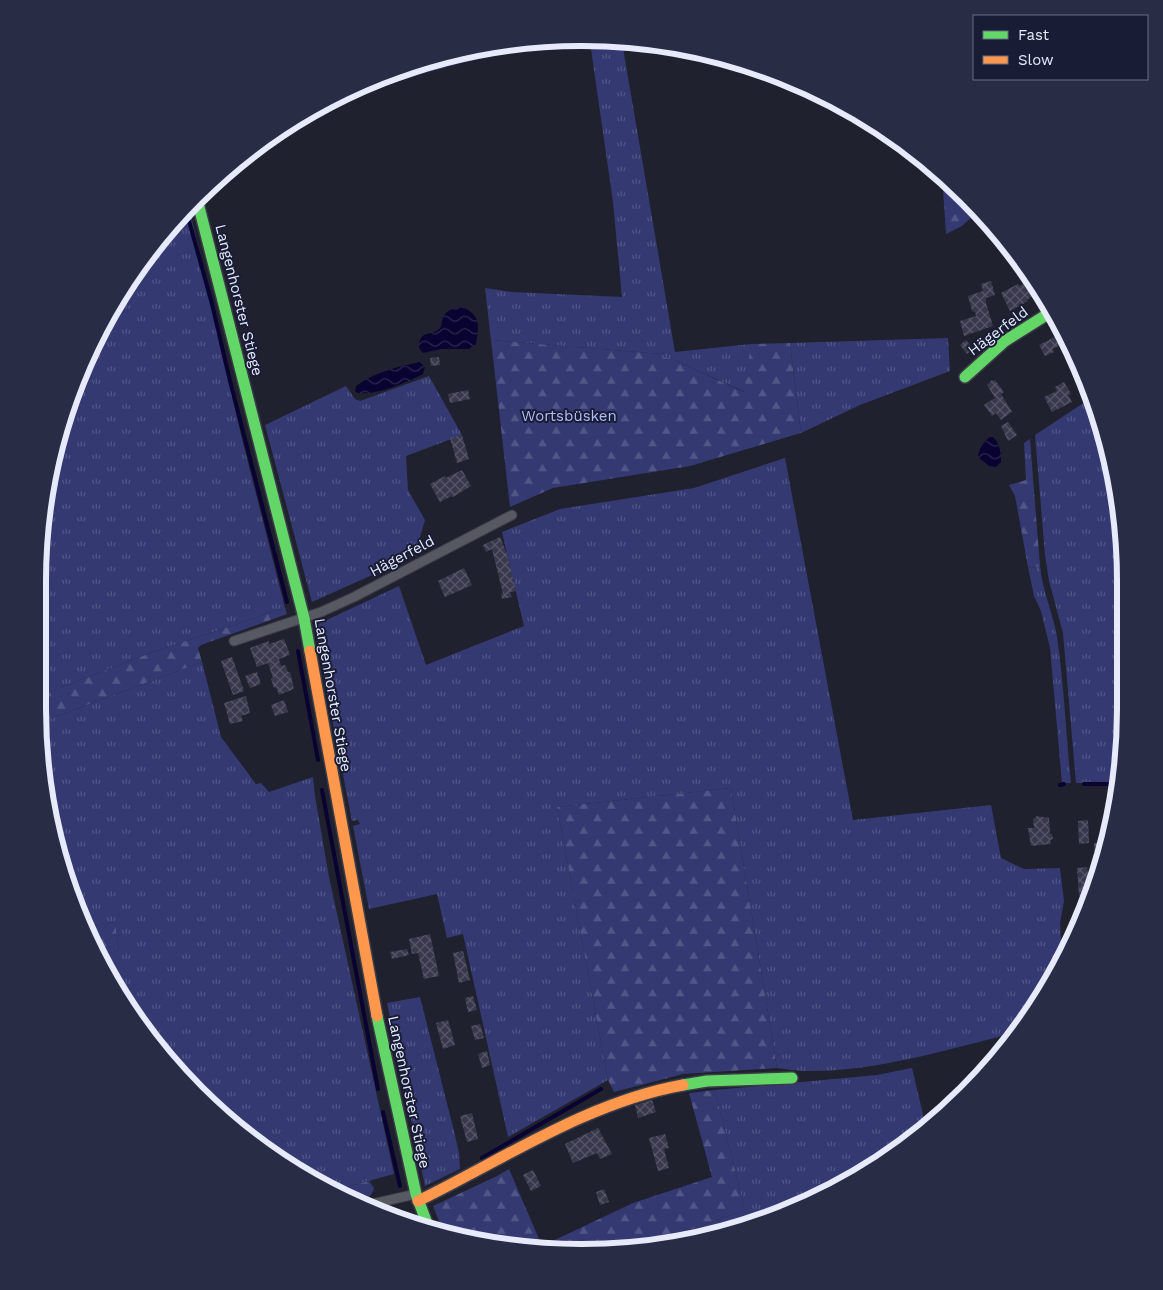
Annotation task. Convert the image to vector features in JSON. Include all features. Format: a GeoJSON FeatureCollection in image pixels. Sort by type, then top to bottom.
{"type":"FeatureCollection","features":[{"type":"Feature","properties":{"kind":"street","name":"Langenhorster Stiege"},"geometry":{"type":"LineString","coordinates":[[200,206],[304,618],[376,1010],[417,1197],[426,1220]]}},
{"type":"Feature","properties":{"kind":"street","name":"Hägerfeld"},"geometry":{"type":"LineString","coordinates":[[965,377],[976,365],[1004,342],[1046,316]]}},
{"type":"Feature","properties":{"kind":"street","name":"Hägerfeld"},"geometry":{"type":"LineString","coordinates":[[234,641],[304,618],[354,597],[391,580],[512,515]]}},
{"type":"Feature","properties":{"kind":"street"},"geometry":{"type":"LineString","coordinates":[[378,1203],[417,1197],[457,1182],[566,1125],[628,1099],[668,1088],[707,1081],[792,1078]]}},
{"type":"Feature","properties":{"kind":"green space"},"geometry":{"type":"Polygon","coordinates":[[[591,46],[623,48],[675,352],[751,344],[745,392],[670,358],[662,357],[662,354],[491,340],[485,288],[512,292],[622,297],[613,202],[591,46]]]}},
{"type":"Feature","properties":{"kind":"green space"},"geometry":{"type":"Polygon","coordinates":[[[535,48],[497,55],[422,74],[363,93],[443,64],[535,48]]]}},
{"type":"Feature","properties":{"kind":"green space"},"geometry":{"type":"Polygon","coordinates":[[[943,187],[972,216],[962,226],[946,234],[943,187]]]}},
{"type":"Feature","properties":{"kind":"green space"},"geometry":{"type":"Polygon","coordinates":[[[191,216],[241,435],[285,608],[153,652],[46,693],[47,546],[51,512],[64,443],[87,377],[101,345],[136,284],[191,216]]]}},
{"type":"Feature","properties":{"kind":"green space"},"geometry":{"type":"Polygon","coordinates":[[[948,338],[950,371],[860,405],[801,433],[790,343],[948,338]]]}},
{"type":"Feature","properties":{"kind":"green space","name":"Wortsbüsken"},"geometry":{"type":"Polygon","coordinates":[[[491,340],[662,354],[662,357],[670,358],[744,392],[751,344],[790,343],[801,433],[690,466],[553,488],[510,507],[491,340]]]}},
{"type":"Feature","properties":{"kind":"green space"},"geometry":{"type":"Polygon","coordinates":[[[429,376],[462,435],[406,456],[408,490],[425,520],[417,547],[407,553],[408,559],[312,602],[265,425],[346,386],[355,399],[360,401],[429,376]]]}},
{"type":"Feature","properties":{"kind":"green space"},"geometry":{"type":"Polygon","coordinates":[[[1085,402],[1099,443],[1112,512],[1116,546],[1117,708],[1116,744],[1111,783],[1076,783],[1063,633],[1049,581],[1045,555],[1035,435],[1085,402]]]}},
{"type":"Feature","properties":{"kind":"green space"},"geometry":{"type":"Polygon","coordinates":[[[1030,439],[1033,478],[1026,480],[1024,443],[1030,439]]]}},
{"type":"Feature","properties":{"kind":"green space"},"geometry":{"type":"Polygon","coordinates":[[[785,458],[853,820],[991,805],[1001,858],[1024,869],[1060,868],[1064,901],[1060,923],[1061,946],[1027,1006],[1005,1035],[914,1058],[860,1068],[808,1071],[777,1068],[731,788],[557,807],[608,1080],[508,1137],[463,934],[447,938],[437,894],[369,909],[353,826],[360,824],[358,820],[352,821],[314,626],[399,586],[426,665],[524,626],[502,532],[560,509],[694,488],[785,458]]]}},
{"type":"Feature","properties":{"kind":"green space"},"geometry":{"type":"Polygon","coordinates":[[[1033,478],[1040,566],[1032,568],[1028,567],[1015,496],[1009,485],[1033,478]]]}},
{"type":"Feature","properties":{"kind":"green space"},"geometry":{"type":"Polygon","coordinates":[[[1040,566],[1057,637],[1071,783],[1062,783],[1050,648],[1041,611],[1034,596],[1028,567],[1040,566]]]}},
{"type":"Feature","properties":{"kind":"green space"},"geometry":{"type":"Polygon","coordinates":[[[285,608],[287,614],[201,645],[198,648],[202,662],[46,720],[46,693],[153,652],[285,608]]]}},
{"type":"Feature","properties":{"kind":"green space"},"geometry":{"type":"Polygon","coordinates":[[[202,662],[221,737],[256,784],[261,783],[269,792],[313,777],[329,877],[394,1174],[343,1188],[314,1172],[284,1154],[229,1111],[203,1087],[157,1034],[136,1006],[106,955],[119,950],[115,922],[93,927],[75,881],[64,847],[57,813],[47,744],[46,720],[202,662]]]}},
{"type":"Feature","properties":{"kind":"green space"},"geometry":{"type":"Polygon","coordinates":[[[731,788],[777,1068],[683,1074],[614,1092],[608,1080],[557,807],[731,788]]]}},
{"type":"Feature","properties":{"kind":"green space"},"geometry":{"type":"Polygon","coordinates":[[[115,922],[119,950],[106,955],[93,927],[115,922]]]}},
{"type":"Feature","properties":{"kind":"green space"},"geometry":{"type":"Polygon","coordinates":[[[420,997],[454,1131],[459,1153],[460,1169],[425,1186],[387,1003],[420,997]]]}},
{"type":"Feature","properties":{"kind":"green space"},"geometry":{"type":"Polygon","coordinates":[[[912,1068],[924,1119],[879,1154],[818,1189],[786,1203],[720,1226],[676,1235],[745,1210],[715,1090],[877,1075],[912,1068]]]}},
{"type":"Feature","properties":{"kind":"green space"},"geometry":{"type":"Polygon","coordinates":[[[715,1090],[745,1210],[676,1235],[651,1239],[617,1243],[548,1243],[633,1203],[712,1177],[689,1093],[715,1090]]]}},
{"type":"Feature","properties":{"kind":"green space"},"geometry":{"type":"Polygon","coordinates":[[[509,1169],[540,1242],[512,1239],[441,1225],[433,1206],[509,1169]]]}},
{"type":"Feature","properties":{"kind":"green space"},"geometry":{"type":"Polygon","coordinates":[[[369,1181],[374,1188],[366,1198],[343,1188],[369,1181]]]}},
{"type":"Feature","properties":{"kind":"water"},"geometry":{"type":"Polygon","coordinates":[[[459,307],[471,312],[477,320],[476,344],[469,349],[441,349],[423,353],[419,348],[421,338],[424,335],[437,331],[441,327],[446,313],[459,307]]]}},
{"type":"Feature","properties":{"kind":"water"},"geometry":{"type":"Polygon","coordinates":[[[420,362],[425,367],[423,374],[380,391],[370,393],[355,392],[356,386],[370,377],[420,362]]]}},
{"type":"Feature","properties":{"kind":"water"},"geometry":{"type":"Polygon","coordinates":[[[990,437],[993,437],[999,446],[1001,462],[996,467],[989,466],[978,457],[982,446],[990,437]]]}},
{"type":"Feature","properties":{"kind":"building"},"geometry":{"type":"Polygon","coordinates":[[[1023,279],[1035,297],[1033,298],[1032,296],[1028,301],[1010,311],[1001,293],[1018,284],[1019,286],[1025,283],[1023,279]]]}},
{"type":"Feature","properties":{"kind":"building"},"geometry":{"type":"Polygon","coordinates":[[[991,281],[995,295],[986,298],[986,303],[993,326],[964,336],[960,321],[976,316],[975,312],[972,311],[968,296],[983,291],[981,284],[991,281]]]}},
{"type":"Feature","properties":{"kind":"building"},"geometry":{"type":"Polygon","coordinates":[[[1057,336],[1062,344],[1053,349],[1054,352],[1045,356],[1039,345],[1057,336]]]}},
{"type":"Feature","properties":{"kind":"building"},"geometry":{"type":"Polygon","coordinates":[[[966,340],[974,349],[967,354],[960,345],[966,340]]]}},
{"type":"Feature","properties":{"kind":"building"},"geometry":{"type":"Polygon","coordinates":[[[439,357],[440,365],[431,366],[430,358],[439,357]]]}},
{"type":"Feature","properties":{"kind":"building"},"geometry":{"type":"Polygon","coordinates":[[[992,380],[995,380],[1004,392],[1001,394],[1012,412],[1001,420],[996,413],[992,416],[984,405],[995,398],[987,385],[992,380]]]}},
{"type":"Feature","properties":{"kind":"building"},"geometry":{"type":"Polygon","coordinates":[[[1064,382],[1071,394],[1068,395],[1072,402],[1052,412],[1044,397],[1057,391],[1055,387],[1064,382]]]}},
{"type":"Feature","properties":{"kind":"building"},"geometry":{"type":"Polygon","coordinates":[[[468,390],[470,399],[450,403],[448,394],[468,390]]]}},
{"type":"Feature","properties":{"kind":"building"},"geometry":{"type":"Polygon","coordinates":[[[1008,422],[1017,435],[1008,441],[1001,426],[1008,422]]]}},
{"type":"Feature","properties":{"kind":"building"},"geometry":{"type":"Polygon","coordinates":[[[462,435],[469,459],[457,463],[450,438],[462,435]]]}},
{"type":"Feature","properties":{"kind":"building"},"geometry":{"type":"Polygon","coordinates":[[[462,470],[471,486],[453,497],[440,502],[430,484],[462,470]]]}},
{"type":"Feature","properties":{"kind":"building"},"geometry":{"type":"Polygon","coordinates":[[[500,537],[507,554],[516,591],[510,592],[512,597],[502,599],[501,594],[503,594],[492,549],[486,552],[483,545],[500,537]]]}},
{"type":"Feature","properties":{"kind":"building"},"geometry":{"type":"Polygon","coordinates":[[[464,568],[472,585],[445,597],[438,581],[464,568]]]}},
{"type":"Feature","properties":{"kind":"building"},"geometry":{"type":"Polygon","coordinates":[[[284,639],[290,655],[279,659],[281,666],[285,665],[288,672],[290,672],[294,689],[279,695],[276,687],[274,688],[268,663],[257,667],[250,648],[269,641],[269,644],[284,639]]]}},
{"type":"Feature","properties":{"kind":"building"},"geometry":{"type":"Polygon","coordinates":[[[232,657],[244,691],[233,695],[221,661],[232,657]]]}},
{"type":"Feature","properties":{"kind":"building"},"geometry":{"type":"Polygon","coordinates":[[[257,672],[261,684],[250,688],[245,676],[257,672]]]}},
{"type":"Feature","properties":{"kind":"building"},"geometry":{"type":"Polygon","coordinates":[[[246,696],[250,713],[241,716],[243,721],[230,724],[224,703],[246,696]]]}},
{"type":"Feature","properties":{"kind":"building"},"geometry":{"type":"Polygon","coordinates":[[[284,700],[288,712],[275,716],[271,705],[284,700]]]}},
{"type":"Feature","properties":{"kind":"building"},"geometry":{"type":"Polygon","coordinates":[[[1037,816],[1049,818],[1050,834],[1052,834],[1053,839],[1050,840],[1051,844],[1031,846],[1028,828],[1034,828],[1033,819],[1037,816]]]}},
{"type":"Feature","properties":{"kind":"building"},"geometry":{"type":"Polygon","coordinates":[[[1088,820],[1089,843],[1079,844],[1078,821],[1088,820]]]}},
{"type":"Feature","properties":{"kind":"building"},"geometry":{"type":"Polygon","coordinates":[[[1094,843],[1100,843],[1095,859],[1094,843]]]}},
{"type":"Feature","properties":{"kind":"building"},"geometry":{"type":"Polygon","coordinates":[[[1087,867],[1088,873],[1091,873],[1082,896],[1079,896],[1077,868],[1087,867]]]}},
{"type":"Feature","properties":{"kind":"building"},"geometry":{"type":"Polygon","coordinates":[[[430,934],[439,976],[424,979],[418,953],[412,954],[409,939],[430,934]]]}},
{"type":"Feature","properties":{"kind":"building"},"geometry":{"type":"Polygon","coordinates":[[[407,949],[409,955],[392,959],[390,952],[407,949]]]}},
{"type":"Feature","properties":{"kind":"building"},"geometry":{"type":"Polygon","coordinates":[[[463,951],[470,980],[459,983],[453,953],[463,951]]]}},
{"type":"Feature","properties":{"kind":"building"},"geometry":{"type":"Polygon","coordinates":[[[473,996],[477,1010],[468,1012],[465,998],[473,996]]]}},
{"type":"Feature","properties":{"kind":"building"},"geometry":{"type":"Polygon","coordinates":[[[448,1020],[455,1045],[443,1049],[436,1023],[448,1020]]]}},
{"type":"Feature","properties":{"kind":"building"},"geometry":{"type":"Polygon","coordinates":[[[480,1024],[484,1038],[475,1040],[471,1026],[480,1024]]]}},
{"type":"Feature","properties":{"kind":"building"},"geometry":{"type":"Polygon","coordinates":[[[487,1051],[490,1065],[482,1068],[478,1054],[487,1051]]]}},
{"type":"Feature","properties":{"kind":"building"},"geometry":{"type":"Polygon","coordinates":[[[652,1100],[656,1112],[638,1118],[635,1105],[652,1100]]]}},
{"type":"Feature","properties":{"kind":"building"},"geometry":{"type":"Polygon","coordinates":[[[472,1113],[478,1139],[467,1142],[460,1116],[472,1113]]]}},
{"type":"Feature","properties":{"kind":"building"},"geometry":{"type":"Polygon","coordinates":[[[598,1128],[612,1154],[600,1159],[597,1153],[573,1163],[565,1144],[598,1128]]]}},
{"type":"Feature","properties":{"kind":"building"},"geometry":{"type":"Polygon","coordinates":[[[665,1134],[669,1148],[664,1149],[669,1168],[658,1171],[649,1138],[665,1134]]]}},
{"type":"Feature","properties":{"kind":"building"},"geometry":{"type":"Polygon","coordinates":[[[533,1170],[541,1186],[531,1191],[523,1175],[533,1170]]]}},
{"type":"Feature","properties":{"kind":"building"},"geometry":{"type":"Polygon","coordinates":[[[604,1189],[609,1202],[600,1205],[596,1192],[604,1189]]]}},
{"type":"Feature","properties":{"kind":"waterway"},"geometry":{"type":"LineString","coordinates":[[188,219],[212,304],[287,602]]}},
{"type":"Feature","properties":{"kind":"waterway"},"geometry":{"type":"LineString","coordinates":[[298,651],[318,760]]}},
{"type":"Feature","properties":{"kind":"waterway"},"geometry":{"type":"LineString","coordinates":[[1060,785],[1064,784]]}},
{"type":"Feature","properties":{"kind":"waterway"},"geometry":{"type":"LineString","coordinates":[[1084,784],[1111,784]]}},
{"type":"Feature","properties":{"kind":"waterway"},"geometry":{"type":"LineString","coordinates":[[322,790],[378,1089]]}},
{"type":"Feature","properties":{"kind":"waterway"},"geometry":{"type":"LineString","coordinates":[[482,1158],[601,1089]]}},
{"type":"Feature","properties":{"kind":"waterway"},"geometry":{"type":"LineString","coordinates":[[383,1112],[400,1186]]}},
{"type":"Feature","properties":{"kind":"traffic: fast"},"geometry":{"type":"LineString","coordinates":[[199,207],[304,618],[310,651]]}},
{"type":"Feature","properties":{"kind":"traffic: fast"},"geometry":{"type":"LineString","coordinates":[[965,377],[1005,341],[1046,315]]}},
{"type":"Feature","properties":{"kind":"traffic: fast"},"geometry":{"type":"LineString","coordinates":[[377,1016],[416,1194],[426,1220]]}},
{"type":"Feature","properties":{"kind":"traffic: fast"},"geometry":{"type":"LineString","coordinates":[[683,1085],[707,1081],[792,1078]]}},
{"type":"Feature","properties":{"kind":"traffic: slow"},"geometry":{"type":"LineString","coordinates":[[310,651],[377,1016]]}},
{"type":"Feature","properties":{"kind":"traffic: slow"},"geometry":{"type":"LineString","coordinates":[[418,1201],[580,1118],[648,1093],[683,1085]]}}]}
